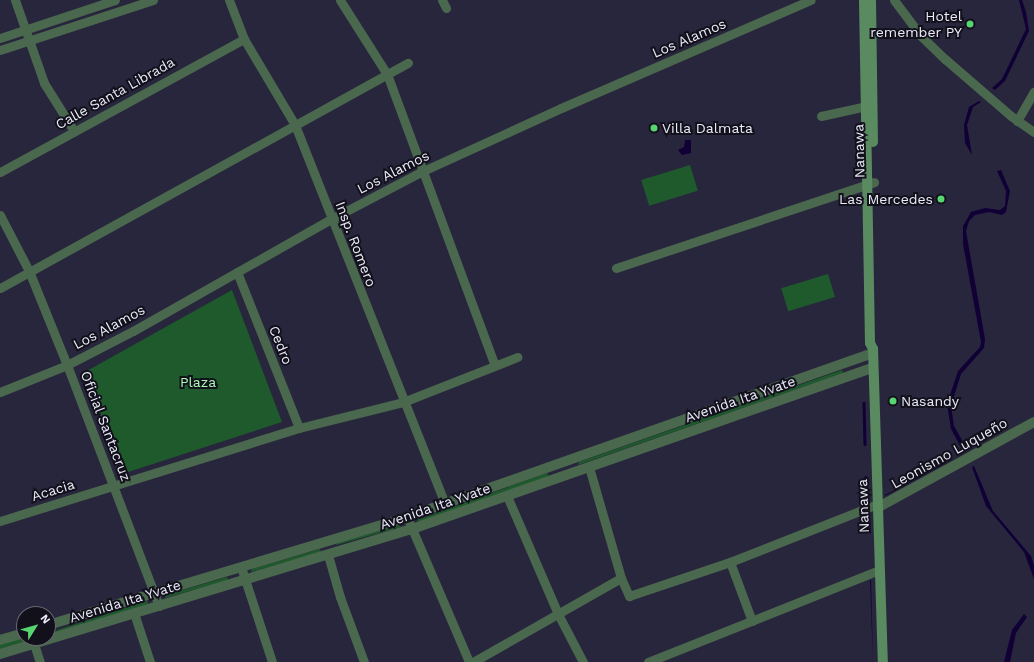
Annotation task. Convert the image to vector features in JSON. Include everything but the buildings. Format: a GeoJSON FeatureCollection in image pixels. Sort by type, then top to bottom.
{"type":"FeatureCollection","features":[{"type":"Feature","properties":{"kind":"main road","name":"Nanawa"},"geometry":{"type":"LineString","coordinates":[[864,0],[866,106],[876,342],[873,351],[873,368],[883,662]]}},
{"type":"Feature","properties":{"kind":"main road","name":"Nanawa"},"geometry":{"type":"LineString","coordinates":[[870,182],[871,0]]}},
{"type":"Feature","properties":{"kind":"street"},"geometry":{"type":"LineString","coordinates":[[15,0],[44,83],[74,131]]}},
{"type":"Feature","properties":{"kind":"street"},"geometry":{"type":"LineString","coordinates":[[0,38],[115,0]]}},
{"type":"Feature","properties":{"kind":"street"},"geometry":{"type":"LineString","coordinates":[[0,50],[124,5],[153,0]]}},
{"type":"Feature","properties":{"kind":"street","name":"Insp. Romero"},"geometry":{"type":"LineString","coordinates":[[229,0],[244,39],[294,125],[403,402],[445,503]]}},
{"type":"Feature","properties":{"kind":"street"},"geometry":{"type":"LineString","coordinates":[[340,0],[387,74],[494,364]]}},
{"type":"Feature","properties":{"kind":"street","name":"Los Alamos"},"geometry":{"type":"LineString","coordinates":[[0,392],[67,365],[331,219],[423,171],[561,108],[811,0]]}},
{"type":"Feature","properties":{"kind":"street"},"geometry":{"type":"LineString","coordinates":[[894,0],[935,50],[1017,120],[1034,132]]}},
{"type":"Feature","properties":{"kind":"street","name":"Calle Santa Librada"},"geometry":{"type":"LineString","coordinates":[[0,172],[244,39]]}},
{"type":"Feature","properties":{"kind":"street"},"geometry":{"type":"LineString","coordinates":[[0,288],[408,62]]}},
{"type":"Feature","properties":{"kind":"street"},"geometry":{"type":"LineString","coordinates":[[1017,120],[1034,91]]}},
{"type":"Feature","properties":{"kind":"street"},"geometry":{"type":"LineString","coordinates":[[821,116],[866,106]]}},
{"type":"Feature","properties":{"kind":"street"},"geometry":{"type":"LineString","coordinates":[[616,268],[870,182]]}},
{"type":"Feature","properties":{"kind":"street","name":"Oficial Santacruz"},"geometry":{"type":"LineString","coordinates":[[0,215],[29,271],[114,486],[159,606]]}},
{"type":"Feature","properties":{"kind":"street","name":"Cedro"},"geometry":{"type":"LineString","coordinates":[[237,272],[299,428]]}},
{"type":"Feature","properties":{"kind":"street","name":"Avenida Ita Yvate"},"geometry":{"type":"LineString","coordinates":[[56,623],[407,517],[715,409],[873,351]]}},
{"type":"Feature","properties":{"kind":"street","name":"Acacia"},"geometry":{"type":"LineString","coordinates":[[0,520],[299,428],[403,402],[494,364],[516,357]]}},
{"type":"Feature","properties":{"kind":"street","name":"Avenida Ita Yvate"},"geometry":{"type":"LineString","coordinates":[[56,637],[412,529],[873,368]]}},
{"type":"Feature","properties":{"kind":"street"},"geometry":{"type":"LineString","coordinates":[[715,409],[719,421]]}},
{"type":"Feature","properties":{"kind":"street","name":"Leonismo Luqueño"},"geometry":{"type":"LineString","coordinates":[[877,506],[1034,422]]}},
{"type":"Feature","properties":{"kind":"street"},"geometry":{"type":"LineString","coordinates":[[564,462],[568,475]]}},
{"type":"Feature","properties":{"kind":"street"},"geometry":{"type":"LineString","coordinates":[[589,468],[621,578],[629,596],[635,596],[730,562],[877,506]]}},
{"type":"Feature","properties":{"kind":"street"},"geometry":{"type":"LineString","coordinates":[[507,496],[558,614],[583,662]]}},
{"type":"Feature","properties":{"kind":"street"},"geometry":{"type":"LineString","coordinates":[[407,517],[469,662]]}},
{"type":"Feature","properties":{"kind":"street"},"geometry":{"type":"LineString","coordinates":[[328,555],[340,597],[364,662]]}},
{"type":"Feature","properties":{"kind":"street"},"geometry":{"type":"LineString","coordinates":[[730,562],[752,621]]}},
{"type":"Feature","properties":{"kind":"street"},"geometry":{"type":"LineString","coordinates":[[241,567],[272,662]]}},
{"type":"Feature","properties":{"kind":"street"},"geometry":{"type":"LineString","coordinates":[[648,662],[880,570]]}},
{"type":"Feature","properties":{"kind":"street"},"geometry":{"type":"LineString","coordinates":[[474,662],[621,578]]}},
{"type":"Feature","properties":{"kind":"street"},"geometry":{"type":"LineString","coordinates":[[134,613],[150,662]]}},
{"type":"Feature","properties":{"kind":"street"},"geometry":{"type":"LineString","coordinates":[[71,618],[75,631]]}},
{"type":"Feature","properties":{"kind":"street"},"geometry":{"type":"LineString","coordinates":[[0,640],[16,635]]}},
{"type":"Feature","properties":{"kind":"street","name":"Avenida Ita Yvate"},"geometry":{"type":"LineString","coordinates":[[0,654],[27,646]]}},
{"type":"Feature","properties":{"kind":"street"},"geometry":{"type":"LineString","coordinates":[[35,646],[40,662]]}},
{"type":"Feature","properties":{"kind":"green space"},"geometry":{"type":"Polygon","coordinates":[[[690,165],[698,191],[649,206],[641,180],[690,165]]]}},
{"type":"Feature","properties":{"kind":"green space"},"geometry":{"type":"Polygon","coordinates":[[[828,274],[835,297],[788,311],[781,288],[828,274]]]}},
{"type":"Feature","properties":{"kind":"green space","name":"Plaza"},"geometry":{"type":"Polygon","coordinates":[[[232,290],[282,422],[122,474],[85,372],[232,290]]]}},
{"type":"Feature","properties":{"kind":"green space"},"geometry":{"type":"Polygon","coordinates":[[[842,370],[843,373],[578,465],[579,462],[842,370]]]}},
{"type":"Feature","properties":{"kind":"green space"},"geometry":{"type":"Polygon","coordinates":[[[547,473],[549,476],[419,522],[417,520],[547,473]]]}},
{"type":"Feature","properties":{"kind":"green space"},"geometry":{"type":"Polygon","coordinates":[[[399,525],[401,527],[336,545],[337,543],[399,525]]]}},
{"type":"Feature","properties":{"kind":"green space"},"geometry":{"type":"Polygon","coordinates":[[[320,549],[321,552],[251,572],[252,569],[320,549]]]}},
{"type":"Feature","properties":{"kind":"green space"},"geometry":{"type":"Polygon","coordinates":[[[227,577],[228,580],[165,598],[166,595],[227,577]]]}},
{"type":"Feature","properties":{"kind":"green space"},"geometry":{"type":"Polygon","coordinates":[[[147,601],[148,604],[56,634],[56,631],[147,601]]]}},
{"type":"Feature","properties":{"kind":"green space"},"geometry":{"type":"Polygon","coordinates":[[[16,640],[16,644],[0,649],[0,645],[16,640]]]}},
{"type":"Feature","properties":{"kind":"shaded area"},"geometry":{"type":"Polygon","coordinates":[[[1019,0],[1022,0],[1026,12],[1029,31],[1005,81],[995,90],[992,88],[1002,79],[1026,29],[1019,0]]]}},
{"type":"Feature","properties":{"kind":"shaded area"},"geometry":{"type":"Polygon","coordinates":[[[979,101],[981,102],[973,107],[967,125],[972,155],[965,143],[964,125],[969,107],[979,101]]]}},
{"type":"Feature","properties":{"kind":"shaded area"},"geometry":{"type":"Polygon","coordinates":[[[685,140],[691,140],[691,153],[682,155],[678,150],[684,147],[685,140]]]}},
{"type":"Feature","properties":{"kind":"shaded area"},"geometry":{"type":"Polygon","coordinates":[[[1001,170],[1010,191],[1006,212],[1002,215],[989,212],[975,215],[969,221],[966,231],[985,339],[984,348],[961,374],[951,406],[954,426],[967,449],[963,451],[951,429],[947,404],[958,371],[980,347],[981,342],[963,244],[963,226],[971,212],[985,208],[1000,210],[1005,206],[1006,191],[997,171],[1001,170]]]}},
{"type":"Feature","properties":{"kind":"shaded area"},"geometry":{"type":"Polygon","coordinates":[[[963,454],[885,496],[885,495],[963,454]]]}},
{"type":"Feature","properties":{"kind":"shaded area"},"geometry":{"type":"Polygon","coordinates":[[[974,466],[993,511],[1031,556],[1034,566],[1034,579],[1024,552],[986,506],[972,467],[974,466]]]}},
{"type":"Feature","properties":{"kind":"shaded area"},"geometry":{"type":"Polygon","coordinates":[[[870,580],[871,580],[873,662],[870,580]]]}},
{"type":"Feature","properties":{"kind":"shaded area"},"geometry":{"type":"Polygon","coordinates":[[[1024,614],[1027,617],[1016,633],[1010,662],[1004,662],[1012,630],[1024,614]]]}},
{"type":"Feature","properties":{"kind":"waterway"},"geometry":{"type":"LineString","coordinates":[[864,403],[865,444]]}},
{"type":"Feature","properties":{"kind":"waterway"},"geometry":{"type":"LineString","coordinates":[[866,477],[867,503]]}},
{"type":"Feature","properties":{"kind":"place","name":"Hotel remember PY"},"geometry":{"type":"Point","coordinates":[970,24]}},
{"type":"Feature","properties":{"kind":"place","name":"Villa Dalmata"},"geometry":{"type":"Point","coordinates":[654,128]}},
{"type":"Feature","properties":{"kind":"place","name":"Las Mercedes"},"geometry":{"type":"Point","coordinates":[941,199]}},
{"type":"Feature","properties":{"kind":"place","name":"Nasandy"},"geometry":{"type":"Point","coordinates":[893,401]}}]}
